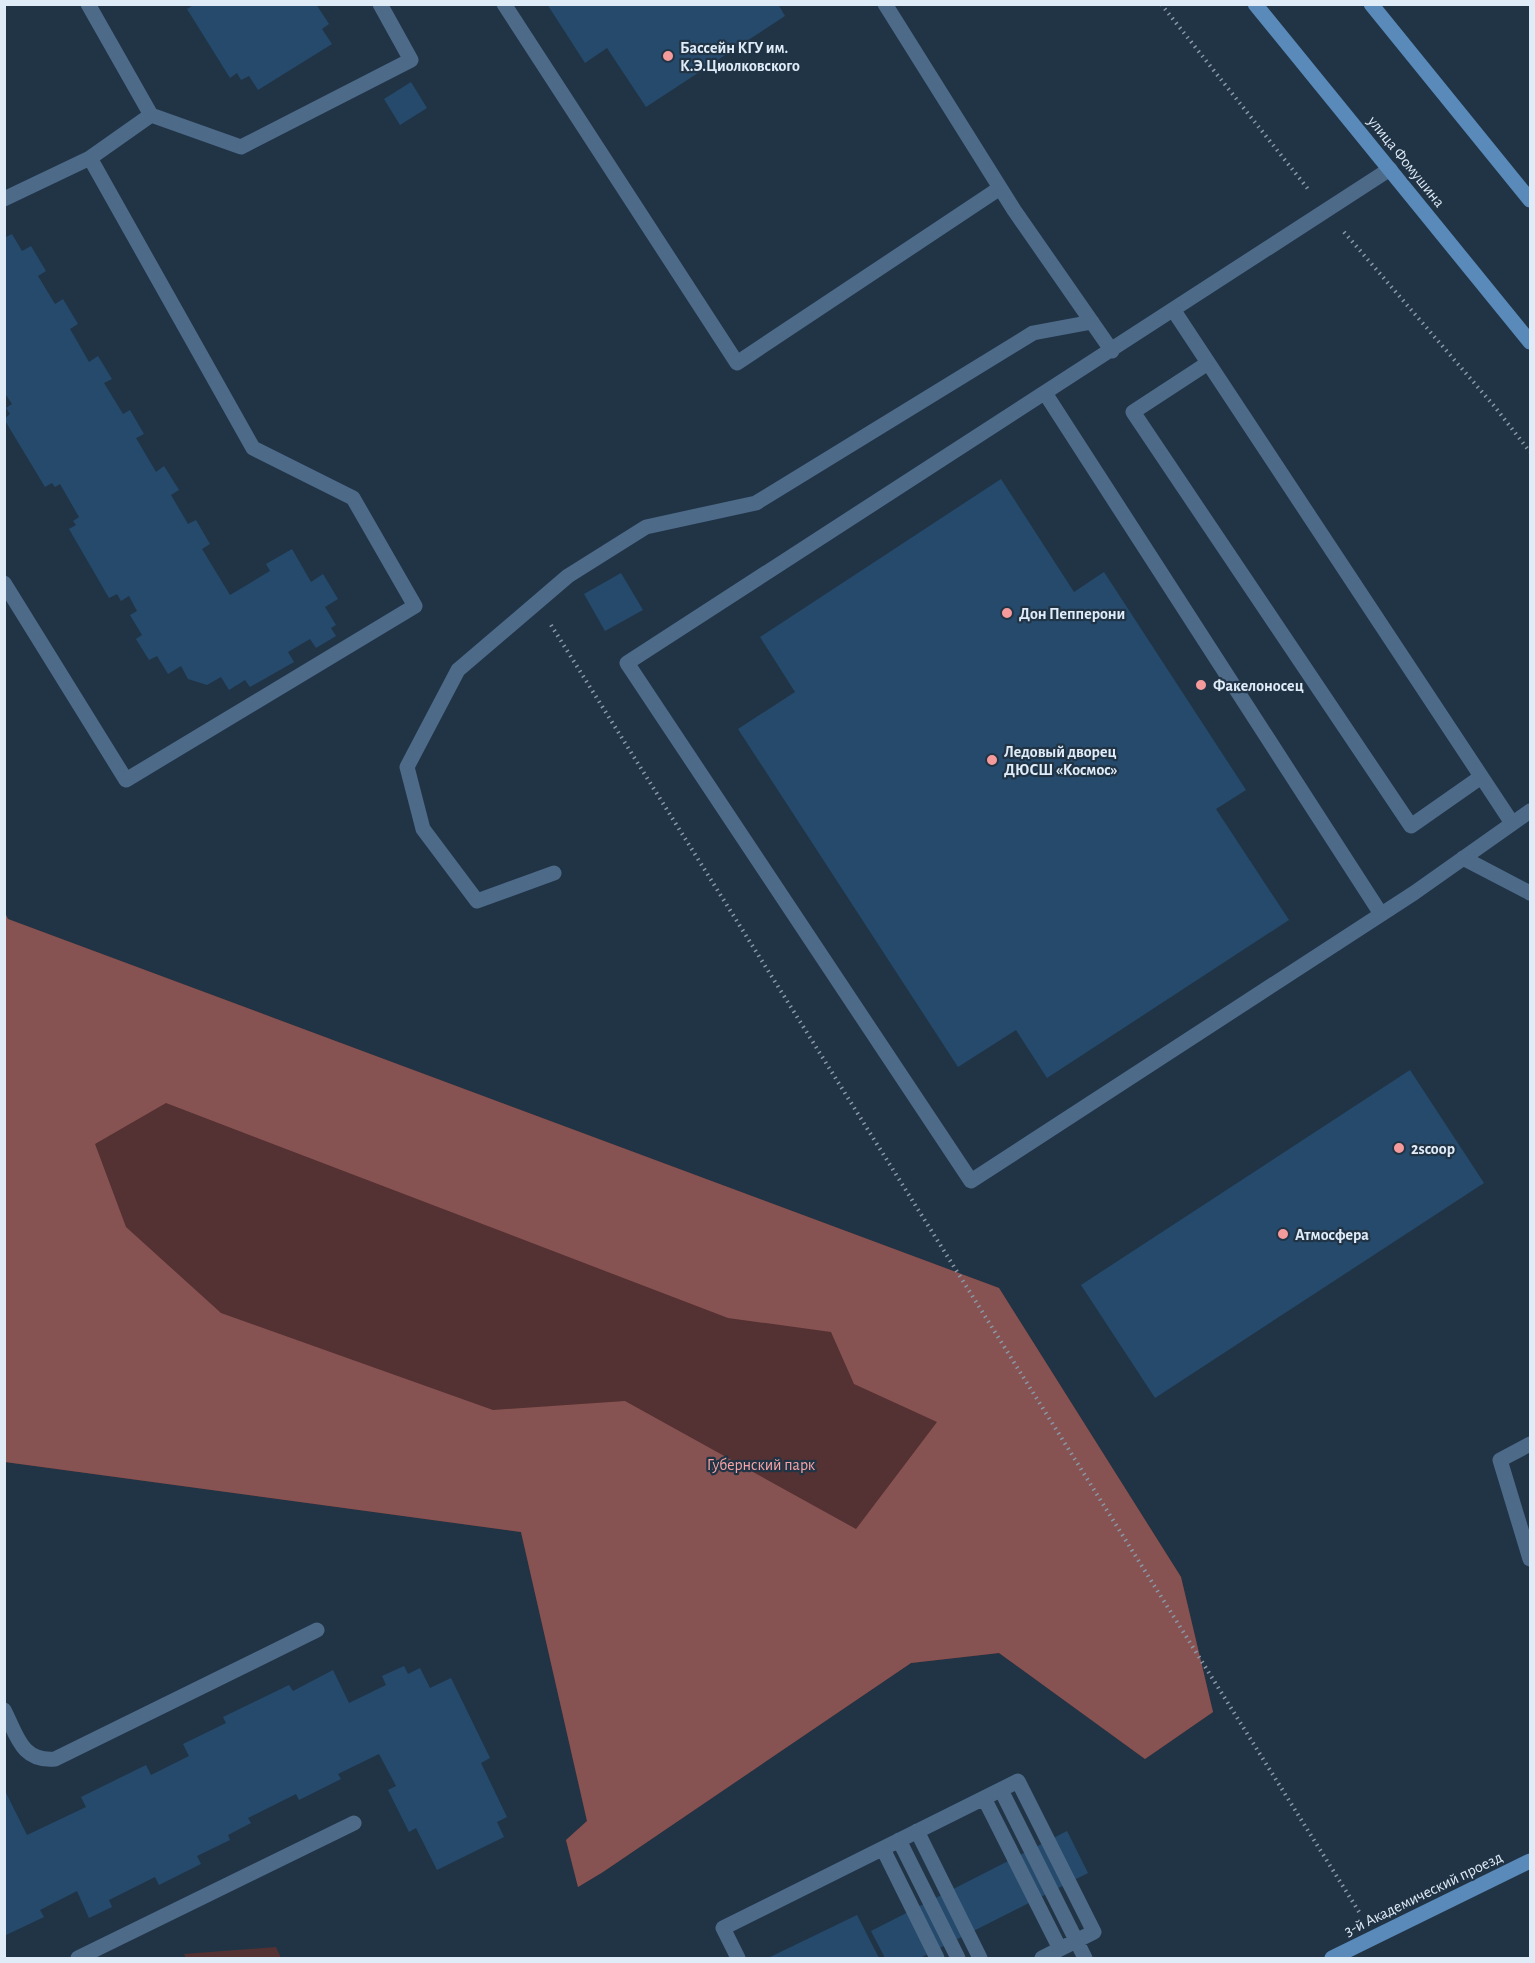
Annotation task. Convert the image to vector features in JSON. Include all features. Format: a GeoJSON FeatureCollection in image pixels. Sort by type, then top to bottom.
{"type":"FeatureCollection","features":[{"type":"Feature","properties":{"kind":"main road","name":"улица Фомушина"},"geometry":{"type":"LineString","coordinates":[[1255,4],[1530,342]]}},
{"type":"Feature","properties":{"kind":"main road"},"geometry":{"type":"LineString","coordinates":[[1371,4],[1530,200]]}},
{"type":"Feature","properties":{"kind":"main road","name":"3-й Академический проезд"},"geometry":{"type":"LineString","coordinates":[[1332,1958],[1530,1861]]}},
{"type":"Feature","properties":{"kind":"lane"},"geometry":{"type":"LineString","coordinates":[[88,4],[151,115],[241,147],[411,60],[380,4]]}},
{"type":"Feature","properties":{"kind":"lane"},"geometry":{"type":"LineString","coordinates":[[504,4],[737,363],[1000,188]]}},
{"type":"Feature","properties":{"kind":"lane"},"geometry":{"type":"LineString","coordinates":[[885,4],[1000,188],[1112,351]]}},
{"type":"Feature","properties":{"kind":"lane"},"geometry":{"type":"LineString","coordinates":[[4,199],[90,158],[151,115]]}},
{"type":"Feature","properties":{"kind":"lane"},"geometry":{"type":"LineString","coordinates":[[4,583],[126,780],[415,606],[353,498],[253,448],[90,158]]}},
{"type":"Feature","properties":{"kind":"lane"},"geometry":{"type":"LineString","coordinates":[[1390,169],[627,663],[971,1181],[1381,914],[1530,811]]}},
{"type":"Feature","properties":{"kind":"lane"},"geometry":{"type":"LineString","coordinates":[[1173,311],[1512,824]]}},
{"type":"Feature","properties":{"kind":"lane"},"geometry":{"type":"LineString","coordinates":[[554,873],[477,901],[423,829],[407,767],[458,670],[568,576],[646,526],[756,503],[1033,333],[1092,322]]}},
{"type":"Feature","properties":{"kind":"lane"},"geometry":{"type":"LineString","coordinates":[[1208,363],[1133,412],[1411,826],[1481,777]]}},
{"type":"Feature","properties":{"kind":"lane"},"geometry":{"type":"LineString","coordinates":[[1046,393],[1381,914]]}},
{"type":"Feature","properties":{"kind":"lane"},"geometry":{"type":"LineString","coordinates":[[1463,858],[1530,893]]}},
{"type":"Feature","properties":{"kind":"lane"},"geometry":{"type":"LineString","coordinates":[[1530,1444],[1500,1460],[1530,1559]]}},
{"type":"Feature","properties":{"kind":"lane"},"geometry":{"type":"LineString","coordinates":[[4,1710],[23,1747],[32,1757],[43,1760],[55,1759],[317,1630]]}},
{"type":"Feature","properties":{"kind":"lane"},"geometry":{"type":"LineString","coordinates":[[738,1959],[723,1928],[1018,1781],[1094,1932],[1042,1959]]}},
{"type":"Feature","properties":{"kind":"lane"},"geometry":{"type":"LineString","coordinates":[[1001,1790],[1085,1959]]}},
{"type":"Feature","properties":{"kind":"lane"},"geometry":{"type":"LineString","coordinates":[[984,1798],[1060,1949]]}},
{"type":"Feature","properties":{"kind":"lane"},"geometry":{"type":"LineString","coordinates":[[78,1959],[354,1823]]}},
{"type":"Feature","properties":{"kind":"lane"},"geometry":{"type":"LineString","coordinates":[[917,1832],[980,1959]]}},
{"type":"Feature","properties":{"kind":"lane"},"geometry":{"type":"LineString","coordinates":[[899,1840],[958,1959]]}},
{"type":"Feature","properties":{"kind":"lane"},"geometry":{"type":"LineString","coordinates":[[883,1849],[937,1959]]}},
{"type":"Feature","properties":{"kind":"path"},"geometry":{"type":"LineString","coordinates":[[537,602],[1375,1937]]}},
{"type":"Feature","properties":{"kind":"green space","name":"Губернский парк"},"geometry":{"type":"Polygon","coordinates":[[[4,913],[8,919],[999,1288],[1181,1577],[1213,1712],[1145,1759],[999,1653],[911,1663],[578,1887],[566,1840],[587,1821],[521,1532],[5,1462],[4,913]]]}},
{"type":"Feature","properties":{"kind":"green space"},"geometry":{"type":"Polygon","coordinates":[[[276,1947],[281,1958],[186,1958],[184,1954],[276,1947]]]}},
{"type":"Feature","properties":{"kind":"shaded area","name":"Губернский парк"},"geometry":{"type":"Polygon","coordinates":[[[5,913],[8,919],[999,1288],[1181,1577],[1213,1712],[1145,1759],[999,1653],[911,1663],[578,1887],[566,1840],[587,1821],[521,1532],[5,1462],[5,913]],[[166,1103],[95,1144],[126,1227],[221,1313],[493,1410],[625,1401],[856,1529],[937,1422],[854,1384],[831,1332],[728,1318],[166,1103]]]}},
{"type":"Feature","properties":{"kind":"building"},"geometry":{"type":"Polygon","coordinates":[[[195,4],[316,4],[329,24],[322,29],[332,44],[258,90],[249,76],[241,80],[237,73],[230,78],[187,9],[195,4]]]}},
{"type":"Feature","properties":{"kind":"building","name":"Бассейн КГУ им. К.Э.Циолковского"},"geometry":{"type":"Polygon","coordinates":[[[547,4],[778,4],[785,16],[646,107],[607,48],[585,63],[547,4]]]}},
{"type":"Feature","properties":{"kind":"building"},"geometry":{"type":"Polygon","coordinates":[[[411,82],[427,108],[400,125],[384,99],[411,82]]]}},
{"type":"Feature","properties":{"kind":"building"},"geometry":{"type":"Polygon","coordinates":[[[12,234],[22,251],[31,246],[46,271],[38,276],[55,304],[63,299],[78,324],[70,329],[89,362],[98,356],[112,379],[104,383],[123,414],[130,410],[144,434],[136,438],[156,472],[164,466],[179,490],[171,495],[188,524],[196,520],[210,544],[202,549],[230,595],[270,571],[266,564],[292,549],[311,582],[323,574],[338,599],[325,607],[336,625],[331,628],[336,636],[316,648],[310,639],[288,652],[294,662],[250,687],[245,680],[229,690],[221,677],[207,685],[188,679],[181,666],[168,674],[157,656],[149,660],[136,639],[142,635],[130,615],[137,611],[129,596],[121,601],[117,594],[109,598],[69,529],[76,525],[73,521],[79,517],[60,484],[55,487],[52,483],[45,487],[4,419],[10,414],[6,408],[12,404],[4,392],[4,238],[12,234]]]}},
{"type":"Feature","properties":{"kind":"building","name":"Ледовый дворец ДЮСШ «Космос»"},"geometry":{"type":"Polygon","coordinates":[[[1001,479],[1074,592],[1104,572],[1246,790],[1216,809],[1289,920],[1047,1078],[1016,1030],[958,1067],[738,729],[795,692],[760,637],[1001,479]]]}},
{"type":"Feature","properties":{"kind":"building"},"geometry":{"type":"Polygon","coordinates":[[[621,573],[643,610],[605,631],[584,594],[621,573]]]}},
{"type":"Feature","properties":{"kind":"building","name":"Атмосфера"},"geometry":{"type":"Polygon","coordinates":[[[1410,1070],[1484,1183],[1155,1398],[1081,1285],[1410,1070]]]}},
{"type":"Feature","properties":{"kind":"building"},"geometry":{"type":"Polygon","coordinates":[[[404,1666],[408,1674],[420,1668],[430,1688],[451,1678],[490,1758],[481,1763],[507,1817],[497,1822],[504,1837],[437,1870],[416,1828],[409,1832],[388,1790],[396,1786],[379,1754],[338,1774],[341,1779],[299,1800],[296,1794],[248,1818],[251,1823],[228,1835],[230,1840],[197,1856],[201,1864],[159,1885],[155,1877],[109,1900],[112,1907],[89,1918],[77,1891],[40,1910],[44,1917],[4,1936],[4,1789],[27,1835],[86,1807],[81,1797],[146,1765],[151,1775],[189,1756],[183,1744],[226,1723],[223,1717],[289,1685],[293,1691],[333,1670],[349,1703],[386,1685],[382,1676],[404,1666]]]}},
{"type":"Feature","properties":{"kind":"building"},"geometry":{"type":"Polygon","coordinates":[[[1067,1831],[1088,1873],[920,1958],[885,1958],[871,1931],[1067,1831]]]}},
{"type":"Feature","properties":{"kind":"building"},"geometry":{"type":"Polygon","coordinates":[[[857,1915],[879,1958],[768,1958],[857,1915]]]}},
{"type":"Feature","properties":{"kind":"place","name":"Бассейн КГУ им. К.Э.Циолковского"},"geometry":{"type":"Point","coordinates":[668,56]}},
{"type":"Feature","properties":{"kind":"place","name":"Дон Пепперони"},"geometry":{"type":"Point","coordinates":[1007,613]}},
{"type":"Feature","properties":{"kind":"place","name":"Факелоносец"},"geometry":{"type":"Point","coordinates":[1201,685]}},
{"type":"Feature","properties":{"kind":"place","name":"Ледовый дворец ДЮСШ «Космос»"},"geometry":{"type":"Point","coordinates":[992,760]}},
{"type":"Feature","properties":{"kind":"place","name":"2scoop"},"geometry":{"type":"Point","coordinates":[1399,1148]}},
{"type":"Feature","properties":{"kind":"place","name":"Атмосфера"},"geometry":{"type":"Point","coordinates":[1283,1234]}}]}
